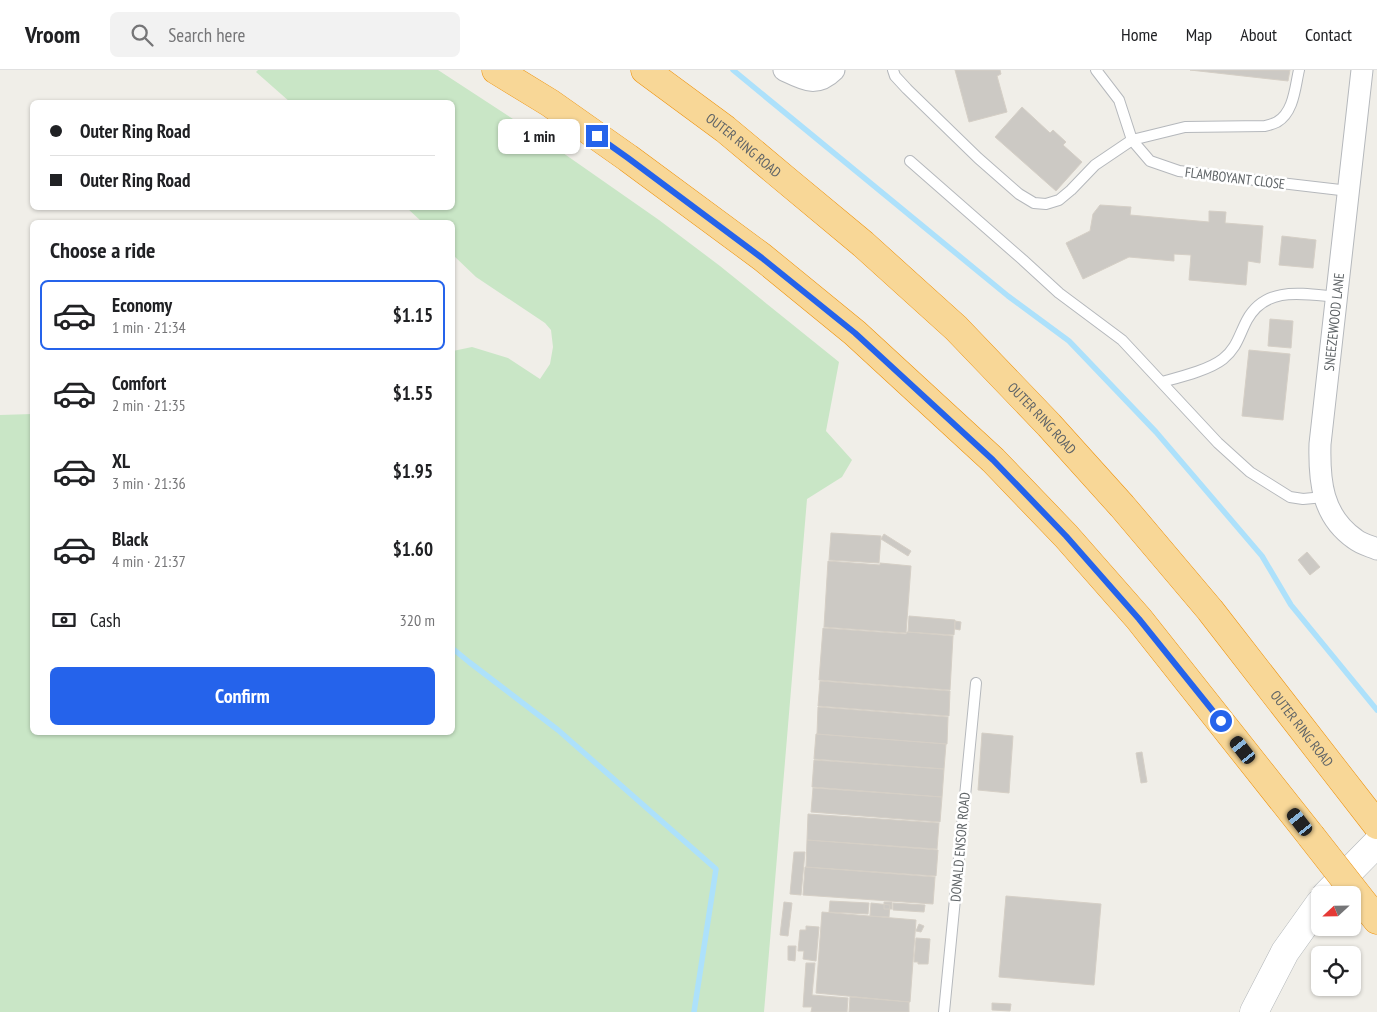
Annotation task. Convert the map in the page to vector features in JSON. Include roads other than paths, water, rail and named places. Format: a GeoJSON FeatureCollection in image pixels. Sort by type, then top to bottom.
{"type":"FeatureCollection","features":[{"type":"Feature","properties":{"kind":"highway"},"geometry":{"type":"LineString","coordinates":[[496,70],[550,103],[628,158],[762,258],[855,333],[993,460],[1066,536],[1139,619],[1371,913]]}},
{"type":"Feature","properties":{"kind":"highway","name":"OUTER RING ROAD"},"geometry":{"type":"LineString","coordinates":[[645,70],[725,130],[794,186],[863,244],[956,328],[1049,425],[1197,595],[1377,825]]}},
{"type":"Feature","properties":{"kind":"street"},"geometry":{"type":"LineString","coordinates":[[784,70],[807,81],[820,80],[834,70]]}},
{"type":"Feature","properties":{"kind":"street","name":"SNEEZEWOOD LANE"},"geometry":{"type":"LineString","coordinates":[[1362,70],[1320,444],[1320,470],[1324,497],[1336,521],[1356,540],[1377,549]]}},
{"type":"Feature","properties":{"kind":"street"},"geometry":{"type":"LineString","coordinates":[[1335,886],[1377,843]]}},
{"type":"Feature","properties":{"kind":"street"},"geometry":{"type":"LineString","coordinates":[[1254,1012],[1285,952],[1311,916]]}},
{"type":"Feature","properties":{"kind":"lane"},"geometry":{"type":"LineString","coordinates":[[893,70],[895,76],[907,89],[978,158],[1019,194],[1034,203],[1046,204],[1059,200],[1095,165],[1132,140],[1185,127],[1265,126],[1277,122],[1286,114],[1292,100],[1299,70]]}},
{"type":"Feature","properties":{"kind":"lane"},"geometry":{"type":"LineString","coordinates":[[1096,70],[1119,100],[1132,140]]}},
{"type":"Feature","properties":{"kind":"lane","name":"FLAMBOYANT CLOSE"},"geometry":{"type":"LineString","coordinates":[[1132,140],[1150,161],[1179,171],[1349,191]]}},
{"type":"Feature","properties":{"kind":"lane"},"geometry":{"type":"LineString","coordinates":[[910,161],[1059,292],[1122,340],[1218,443],[1250,472],[1290,497],[1303,499],[1324,497]]}},
{"type":"Feature","properties":{"kind":"lane"},"geometry":{"type":"LineString","coordinates":[[1162,382],[1206,368],[1222,360],[1232,351],[1240,339],[1247,320],[1254,309],[1263,301],[1274,296],[1287,294],[1337,297]]}},
{"type":"Feature","properties":{"kind":"lane","name":"DONALD ENSOR ROAD"},"geometry":{"type":"LineString","coordinates":[[944,1012],[976,683]]}},
{"type":"Feature","properties":{"kind":"waterway"},"geometry":{"type":"LineString","coordinates":[[733,70],[1008,296],[1069,341],[1156,432],[1262,556],[1291,605],[1377,710]]}},
{"type":"Feature","properties":{"kind":"waterway"},"geometry":{"type":"LineString","coordinates":[[455,650],[558,730],[716,869],[694,1012]]}}]}
